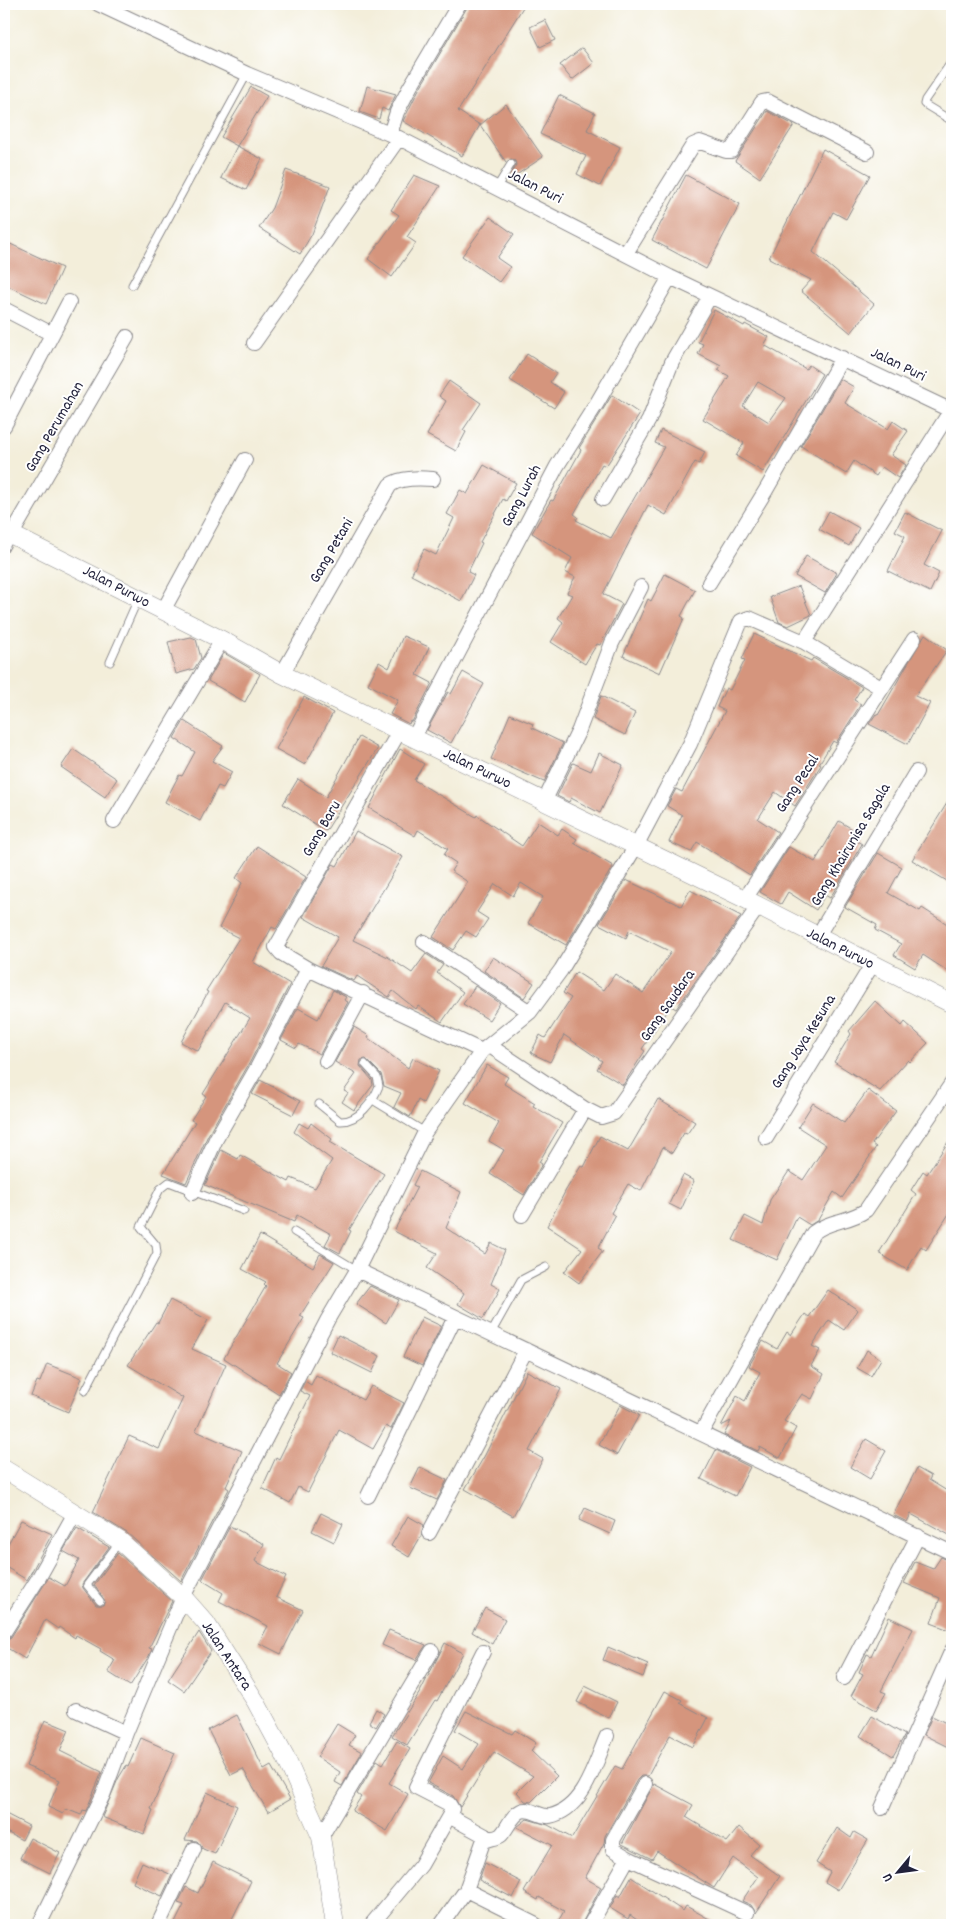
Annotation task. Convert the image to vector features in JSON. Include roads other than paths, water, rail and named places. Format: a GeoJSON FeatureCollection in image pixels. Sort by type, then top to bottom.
{"type":"FeatureCollection","features":[{"type":"Feature","properties":{"kind":"street","name":"Jalan Puri"},"geometry":{"type":"LineString","coordinates":[[98,4],[247,74],[394,136],[670,277],[951,410]]}},
{"type":"Feature","properties":{"kind":"street"},"geometry":{"type":"LineString","coordinates":[[254,344],[394,136],[397,112],[410,86],[459,4]]}},
{"type":"Feature","properties":{"kind":"street"},"geometry":{"type":"LineString","coordinates":[[626,253],[693,145],[700,142],[731,151],[764,101],[867,152]]}},
{"type":"Feature","properties":{"kind":"street","name":"Gang Lurah"},"geometry":{"type":"LineString","coordinates":[[407,734],[557,466],[597,403],[670,277]]}},
{"type":"Feature","properties":{"kind":"street"},"geometry":{"type":"LineString","coordinates":[[603,499],[648,420],[672,362],[710,296]]}},
{"type":"Feature","properties":{"kind":"street"},"geometry":{"type":"LineString","coordinates":[[4,426],[9,403],[52,334],[69,302]]}},
{"type":"Feature","properties":{"kind":"street"},"geometry":{"type":"LineString","coordinates":[[4,309],[52,334]]}},
{"type":"Feature","properties":{"kind":"street","name":"Gang Perumahan"},"geometry":{"type":"LineString","coordinates":[[7,538],[127,337]]}},
{"type":"Feature","properties":{"kind":"street"},"geometry":{"type":"LineString","coordinates":[[708,583],[766,490],[842,358]]}},
{"type":"Feature","properties":{"kind":"street"},"geometry":{"type":"LineString","coordinates":[[804,642],[951,410]]}},
{"type":"Feature","properties":{"kind":"street"},"geometry":{"type":"LineString","coordinates":[[163,611],[245,460]]}},
{"type":"Feature","properties":{"kind":"street","name":"Gang Petani"},"geometry":{"type":"LineString","coordinates":[[282,674],[390,485],[394,482],[414,478],[433,479]]}},
{"type":"Feature","properties":{"kind":"street","name":"Jalan Purwo"},"geometry":{"type":"LineString","coordinates":[[7,538],[222,640],[282,674],[752,903],[952,1004]]}},
{"type":"Feature","properties":{"kind":"street"},"geometry":{"type":"LineString","coordinates":[[544,802],[579,730],[612,643],[641,587]]}},
{"type":"Feature","properties":{"kind":"street"},"geometry":{"type":"LineString","coordinates":[[39,1925],[102,1795],[183,1597],[328,1319],[357,1270],[425,1132],[486,1049],[530,1012],[561,970],[636,846],[700,725],[741,621],[749,618],[804,642],[881,688]]}},
{"type":"Feature","properties":{"kind":"street","name":"Gang Pecal"},"geometry":{"type":"LineString","coordinates":[[752,903],[881,688],[914,639]]}},
{"type":"Feature","properties":{"kind":"street"},"geometry":{"type":"LineString","coordinates":[[114,821],[222,640]]}},
{"type":"Feature","properties":{"kind":"street","name":"Gang Baru"},"geometry":{"type":"LineString","coordinates":[[308,969],[281,954],[276,945],[407,734]]}},
{"type":"Feature","properties":{"kind":"street","name":"Gang Khairunisa Sagala"},"geometry":{"type":"LineString","coordinates":[[817,937],[916,772]]}},
{"type":"Feature","properties":{"kind":"street","name":"Gang Saudara"},"geometry":{"type":"LineString","coordinates":[[585,1109],[601,1117],[614,1113],[752,903]]}},
{"type":"Feature","properties":{"kind":"street"},"geometry":{"type":"LineString","coordinates":[[424,942],[530,1012]]}},
{"type":"Feature","properties":{"kind":"street","name":"Gang Jaya Kesuna"},"geometry":{"type":"LineString","coordinates":[[766,1138],[872,965]]}},
{"type":"Feature","properties":{"kind":"street"},"geometry":{"type":"LineString","coordinates":[[192,1193],[216,1139],[258,1066],[308,969],[486,1049],[585,1109],[522,1215]]}},
{"type":"Feature","properties":{"kind":"street"},"geometry":{"type":"LineString","coordinates":[[326,1061],[363,993]]}},
{"type":"Feature","properties":{"kind":"street"},"geometry":{"type":"LineString","coordinates":[[700,1433],[813,1233],[823,1226],[853,1218],[866,1210],[952,1083]]}},
{"type":"Feature","properties":{"kind":"street"},"geometry":{"type":"LineString","coordinates":[[357,1270],[490,1335],[526,1350],[952,1553]]}},
{"type":"Feature","properties":{"kind":"street"},"geometry":{"type":"LineString","coordinates":[[368,1496],[455,1317]]}},
{"type":"Feature","properties":{"kind":"street"},"geometry":{"type":"LineString","coordinates":[[429,1533],[526,1350]]}},
{"type":"Feature","properties":{"kind":"street","name":"Jalan Antara"},"geometry":{"type":"LineString","coordinates":[[4,1469],[120,1541],[183,1597],[206,1622],[228,1654],[256,1702],[284,1756],[321,1837],[335,1925]]}},
{"type":"Feature","properties":{"kind":"street"},"geometry":{"type":"LineString","coordinates":[[4,1632],[38,1579],[75,1513]]}},
{"type":"Feature","properties":{"kind":"street"},"geometry":{"type":"LineString","coordinates":[[844,1678],[918,1536]]}},
{"type":"Feature","properties":{"kind":"street"},"geometry":{"type":"LineString","coordinates":[[882,1808],[952,1650]]}},
{"type":"Feature","properties":{"kind":"street"},"geometry":{"type":"LineString","coordinates":[[321,1837],[432,1651]]}},
{"type":"Feature","properties":{"kind":"street"},"geometry":{"type":"LineString","coordinates":[[371,1925],[421,1865],[449,1816],[451,1806],[416,1787],[483,1652]]}},
{"type":"Feature","properties":{"kind":"street"},"geometry":{"type":"LineString","coordinates":[[76,1710],[126,1733]]}},
{"type":"Feature","properties":{"kind":"street"},"geometry":{"type":"LineString","coordinates":[[441,1925],[466,1890],[483,1842],[502,1834],[518,1812],[526,1810],[544,1817],[553,1815],[568,1807],[580,1794],[607,1736]]}},
{"type":"Feature","properties":{"kind":"street"},"geometry":{"type":"LineString","coordinates":[[645,1784],[613,1840],[613,1849],[628,1858],[747,1913]]}},
{"type":"Feature","properties":{"kind":"street"},"geometry":{"type":"LineString","coordinates":[[449,1816],[489,1838]]}},
{"type":"Feature","properties":{"kind":"street"},"geometry":{"type":"LineString","coordinates":[[158,1925],[194,1849]]}},
{"type":"Feature","properties":{"kind":"street"},"geometry":{"type":"LineString","coordinates":[[590,1925],[628,1858]]}},
{"type":"Feature","properties":{"kind":"street"},"geometry":{"type":"LineString","coordinates":[[466,1890],[536,1925]]}},
{"type":"Feature","properties":{"kind":"lane"},"geometry":{"type":"LineString","coordinates":[[952,61],[924,104],[952,121]]}},
{"type":"Feature","properties":{"kind":"lane"},"geometry":{"type":"LineString","coordinates":[[132,285],[247,74]]}},
{"type":"Feature","properties":{"kind":"lane"},"geometry":{"type":"LineString","coordinates":[[497,188],[511,164]]}},
{"type":"Feature","properties":{"kind":"lane"},"geometry":{"type":"LineString","coordinates":[[110,662],[138,600]]}},
{"type":"Feature","properties":{"kind":"lane"},"geometry":{"type":"LineString","coordinates":[[319,1104],[340,1121],[347,1121],[360,1114],[377,1090],[378,1082],[365,1064]]}},
{"type":"Feature","properties":{"kind":"lane"},"geometry":{"type":"LineString","coordinates":[[371,1099],[425,1132]]}},
{"type":"Feature","properties":{"kind":"lane"},"geometry":{"type":"LineString","coordinates":[[84,1390],[157,1253],[156,1245],[140,1228],[160,1189],[165,1184],[172,1183],[192,1193],[244,1212]]}},
{"type":"Feature","properties":{"kind":"lane"},"geometry":{"type":"LineString","coordinates":[[294,1232],[357,1270]]}},
{"type":"Feature","properties":{"kind":"lane"},"geometry":{"type":"LineString","coordinates":[[490,1335],[521,1280],[546,1267]]}},
{"type":"Feature","properties":{"kind":"lane"},"geometry":{"type":"LineString","coordinates":[[100,1601],[87,1585],[120,1541]]}}]}
